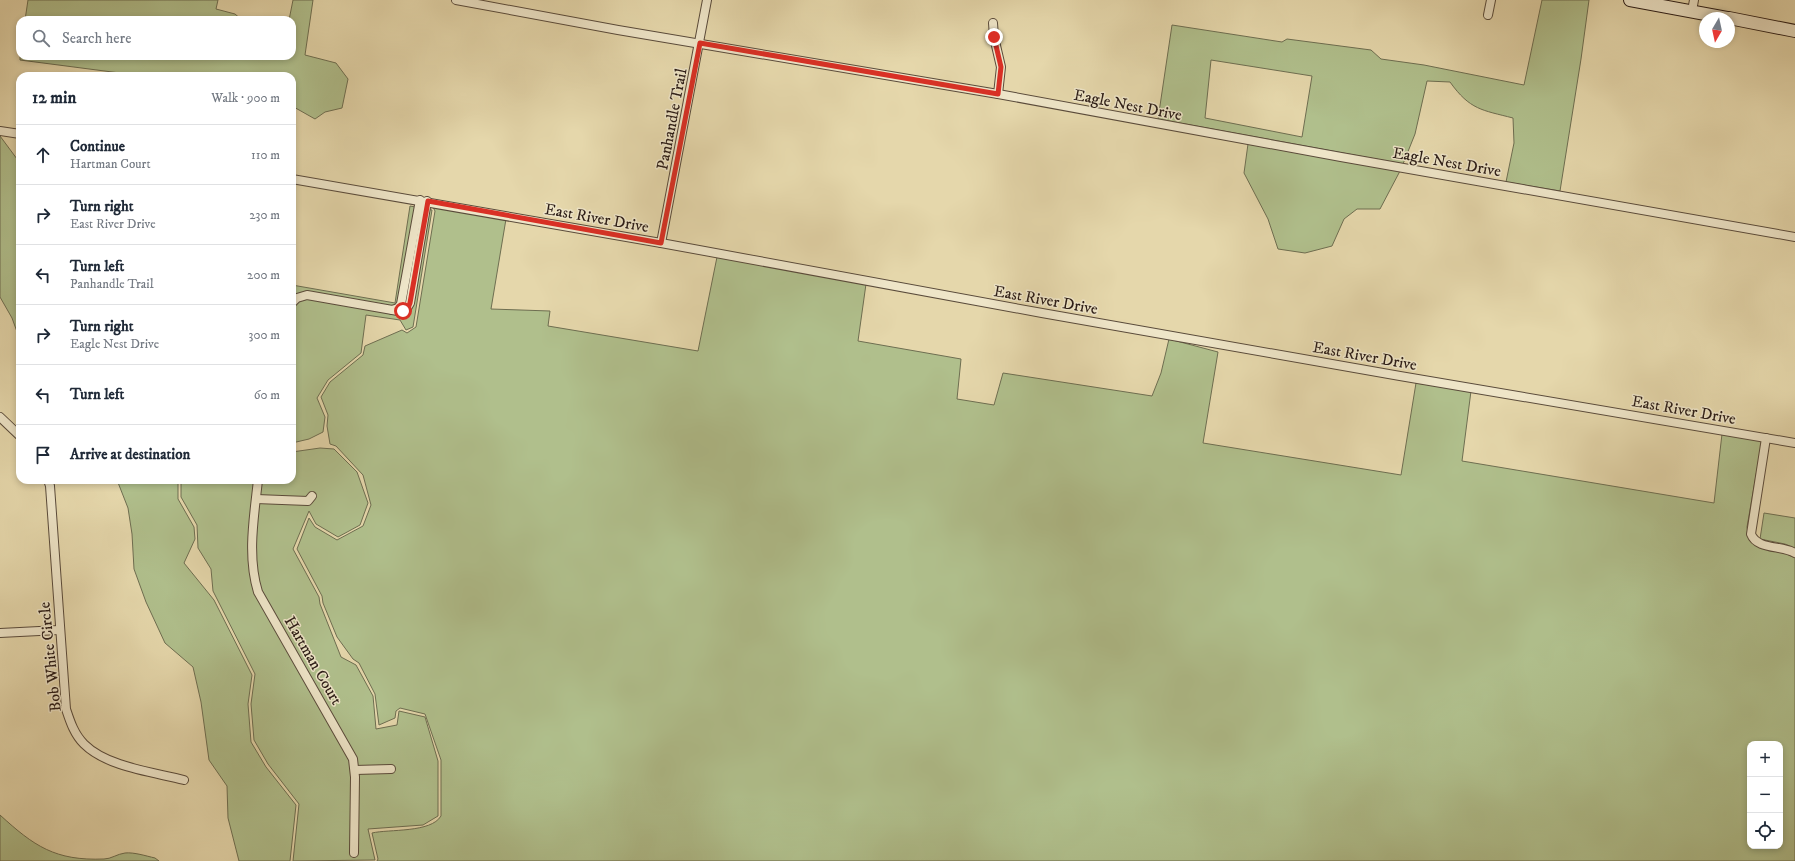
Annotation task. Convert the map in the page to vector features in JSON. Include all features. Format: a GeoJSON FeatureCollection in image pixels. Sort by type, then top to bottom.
{"type":"FeatureCollection","features":[{"type":"Feature","properties":{"kind":"street","name":"Eagle Nest Drive"},"geometry":{"type":"LineString","coordinates":[[456,0],[618,30],[998,94],[1341,157],[1795,237]]}},
{"type":"Feature","properties":{"kind":"street","name":"Panhandle Trail"},"geometry":{"type":"LineString","coordinates":[[661,243],[707,0]]}},
{"type":"Feature","properties":{"kind":"street"},"geometry":{"type":"LineString","coordinates":[[1488,15],[1491,0]]}},
{"type":"Feature","properties":{"kind":"street"},"geometry":{"type":"LineString","coordinates":[[1630,0],[1693,6],[1710,12]]}},
{"type":"Feature","properties":{"kind":"street"},"geometry":{"type":"LineString","coordinates":[[1735,19],[1795,31]]}},
{"type":"Feature","properties":{"kind":"street"},"geometry":{"type":"LineString","coordinates":[[994,23],[994,37],[1001,67],[998,94]]}},
{"type":"Feature","properties":{"kind":"street"},"geometry":{"type":"LineString","coordinates":[[0,131],[16,133]]}},
{"type":"Feature","properties":{"kind":"street","name":"East River Drive"},"geometry":{"type":"LineString","coordinates":[[296,180],[661,243],[1042,313],[1400,376],[1795,443]]}},
{"type":"Feature","properties":{"kind":"street"},"geometry":{"type":"LineString","coordinates":[[296,299],[307,295],[403,311],[409,305],[424,201]]}},
{"type":"Feature","properties":{"kind":"street"},"geometry":{"type":"LineString","coordinates":[[0,417],[16,432]]}},
{"type":"Feature","properties":{"kind":"street"},"geometry":{"type":"LineString","coordinates":[[1766,438],[1751,534],[1754,540],[1760,544],[1784,548],[1795,553]]}},
{"type":"Feature","properties":{"kind":"street","name":"Bob White Circle"},"geometry":{"type":"LineString","coordinates":[[49,484],[66,709],[72,727],[83,744],[99,756],[117,763],[184,780]]}},
{"type":"Feature","properties":{"kind":"street","name":"Hartman Court"},"geometry":{"type":"LineString","coordinates":[[258,484],[252,564],[258,592],[353,759],[355,770],[354,853]]}},
{"type":"Feature","properties":{"kind":"street"},"geometry":{"type":"LineString","coordinates":[[256,499],[298,501],[308,500],[312,496]]}},
{"type":"Feature","properties":{"kind":"street"},"geometry":{"type":"LineString","coordinates":[[0,633],[59,630]]}},
{"type":"Feature","properties":{"kind":"street"},"geometry":{"type":"LineString","coordinates":[[355,770],[391,769]]}},
{"type":"Feature","properties":{"kind":"green space"},"geometry":{"type":"Polygon","coordinates":[[[28,0],[218,0],[216,9],[237,16],[26,16],[28,0]]]}},
{"type":"Feature","properties":{"kind":"green space"},"geometry":{"type":"Polygon","coordinates":[[[293,0],[313,0],[305,55],[336,63],[348,79],[342,108],[325,112],[315,119],[296,108],[296,72],[112,72],[20,60],[296,60],[296,16],[290,16],[293,0]]]}},
{"type":"Feature","properties":{"kind":"green space"},"geometry":{"type":"Polygon","coordinates":[[[1542,0],[1589,0],[1560,191],[1506,182],[1514,143],[1513,118],[1477,108],[1464,98],[1450,82],[1427,81],[1415,134],[1403,164],[1158,119],[1172,25],[1282,42],[1287,39],[1371,50],[1381,59],[1424,65],[1524,85],[1542,0]],[[1211,60],[1205,118],[1302,137],[1312,76],[1211,60]]]}},
{"type":"Feature","properties":{"kind":"green space"},"geometry":{"type":"Polygon","coordinates":[[[0,136],[16,158],[16,329],[12,318],[0,297],[0,136]]]}},
{"type":"Feature","properties":{"kind":"green space"},"geometry":{"type":"Polygon","coordinates":[[[1248,144],[1400,171],[1380,209],[1357,209],[1344,219],[1332,246],[1305,253],[1278,249],[1268,219],[1244,173],[1248,144]]]}},
{"type":"Feature","properties":{"kind":"green space"},"geometry":{"type":"Polygon","coordinates":[[[410,206],[432,210],[413,327],[406,330],[400,320],[366,315],[361,353],[328,380],[317,398],[325,417],[323,432],[309,439],[296,442],[296,286],[395,303],[410,206]]]}},
{"type":"Feature","properties":{"kind":"green space"},"geometry":{"type":"Polygon","coordinates":[[[433,207],[506,219],[491,309],[550,311],[548,326],[698,351],[717,257],[866,284],[858,341],[961,359],[957,399],[994,405],[1003,373],[1152,396],[1161,373],[1169,339],[1218,352],[1203,443],[1401,475],[1416,383],[1471,391],[1462,461],[1714,503],[1722,434],[1762,441],[1747,527],[1749,539],[1756,546],[1783,552],[1795,558],[1795,861],[377,861],[378,859],[372,833],[419,828],[436,821],[441,816],[441,760],[425,714],[400,708],[396,711],[395,718],[379,725],[375,694],[359,663],[353,659],[337,637],[323,603],[322,596],[297,549],[309,518],[315,527],[337,540],[363,526],[371,505],[363,475],[336,446],[330,444],[327,426],[328,415],[321,397],[330,382],[363,355],[365,346],[402,330],[407,333],[416,327],[435,211],[433,207]]]}},
{"type":"Feature","properties":{"kind":"green space"},"geometry":{"type":"Polygon","coordinates":[[[320,448],[334,449],[357,472],[368,503],[360,525],[338,537],[316,524],[309,511],[293,549],[319,597],[320,604],[341,657],[356,665],[373,696],[376,729],[397,725],[399,711],[425,717],[438,761],[438,816],[423,825],[368,829],[375,860],[293,861],[299,804],[268,764],[254,740],[251,704],[255,674],[213,591],[211,569],[198,548],[197,525],[181,497],[181,484],[296,484],[296,451],[320,448]]]}},
{"type":"Feature","properties":{"kind":"green space"},"geometry":{"type":"Polygon","coordinates":[[[119,484],[178,484],[178,499],[194,527],[195,539],[184,563],[214,600],[252,675],[248,704],[251,742],[266,767],[296,805],[290,861],[239,861],[228,818],[227,786],[209,760],[201,702],[193,667],[165,643],[146,602],[134,569],[132,534],[128,508],[119,484]]]}},
{"type":"Feature","properties":{"kind":"green space"},"geometry":{"type":"Polygon","coordinates":[[[1764,513],[1795,518],[1795,549],[1785,544],[1760,539],[1764,513]]]}},
{"type":"Feature","properties":{"kind":"green space"},"geometry":{"type":"Polygon","coordinates":[[[0,815],[35,843],[59,854],[87,859],[104,859],[125,853],[132,853],[155,858],[159,861],[0,861],[0,815]]]}},
{"type":"Feature","properties":{"kind":"route"},"geometry":{"type":"LineString","coordinates":[[403,311],[408,308],[410,303],[428,201],[661,243],[700,43],[998,94],[1001,80],[1001,67],[994,37]]}}]}
